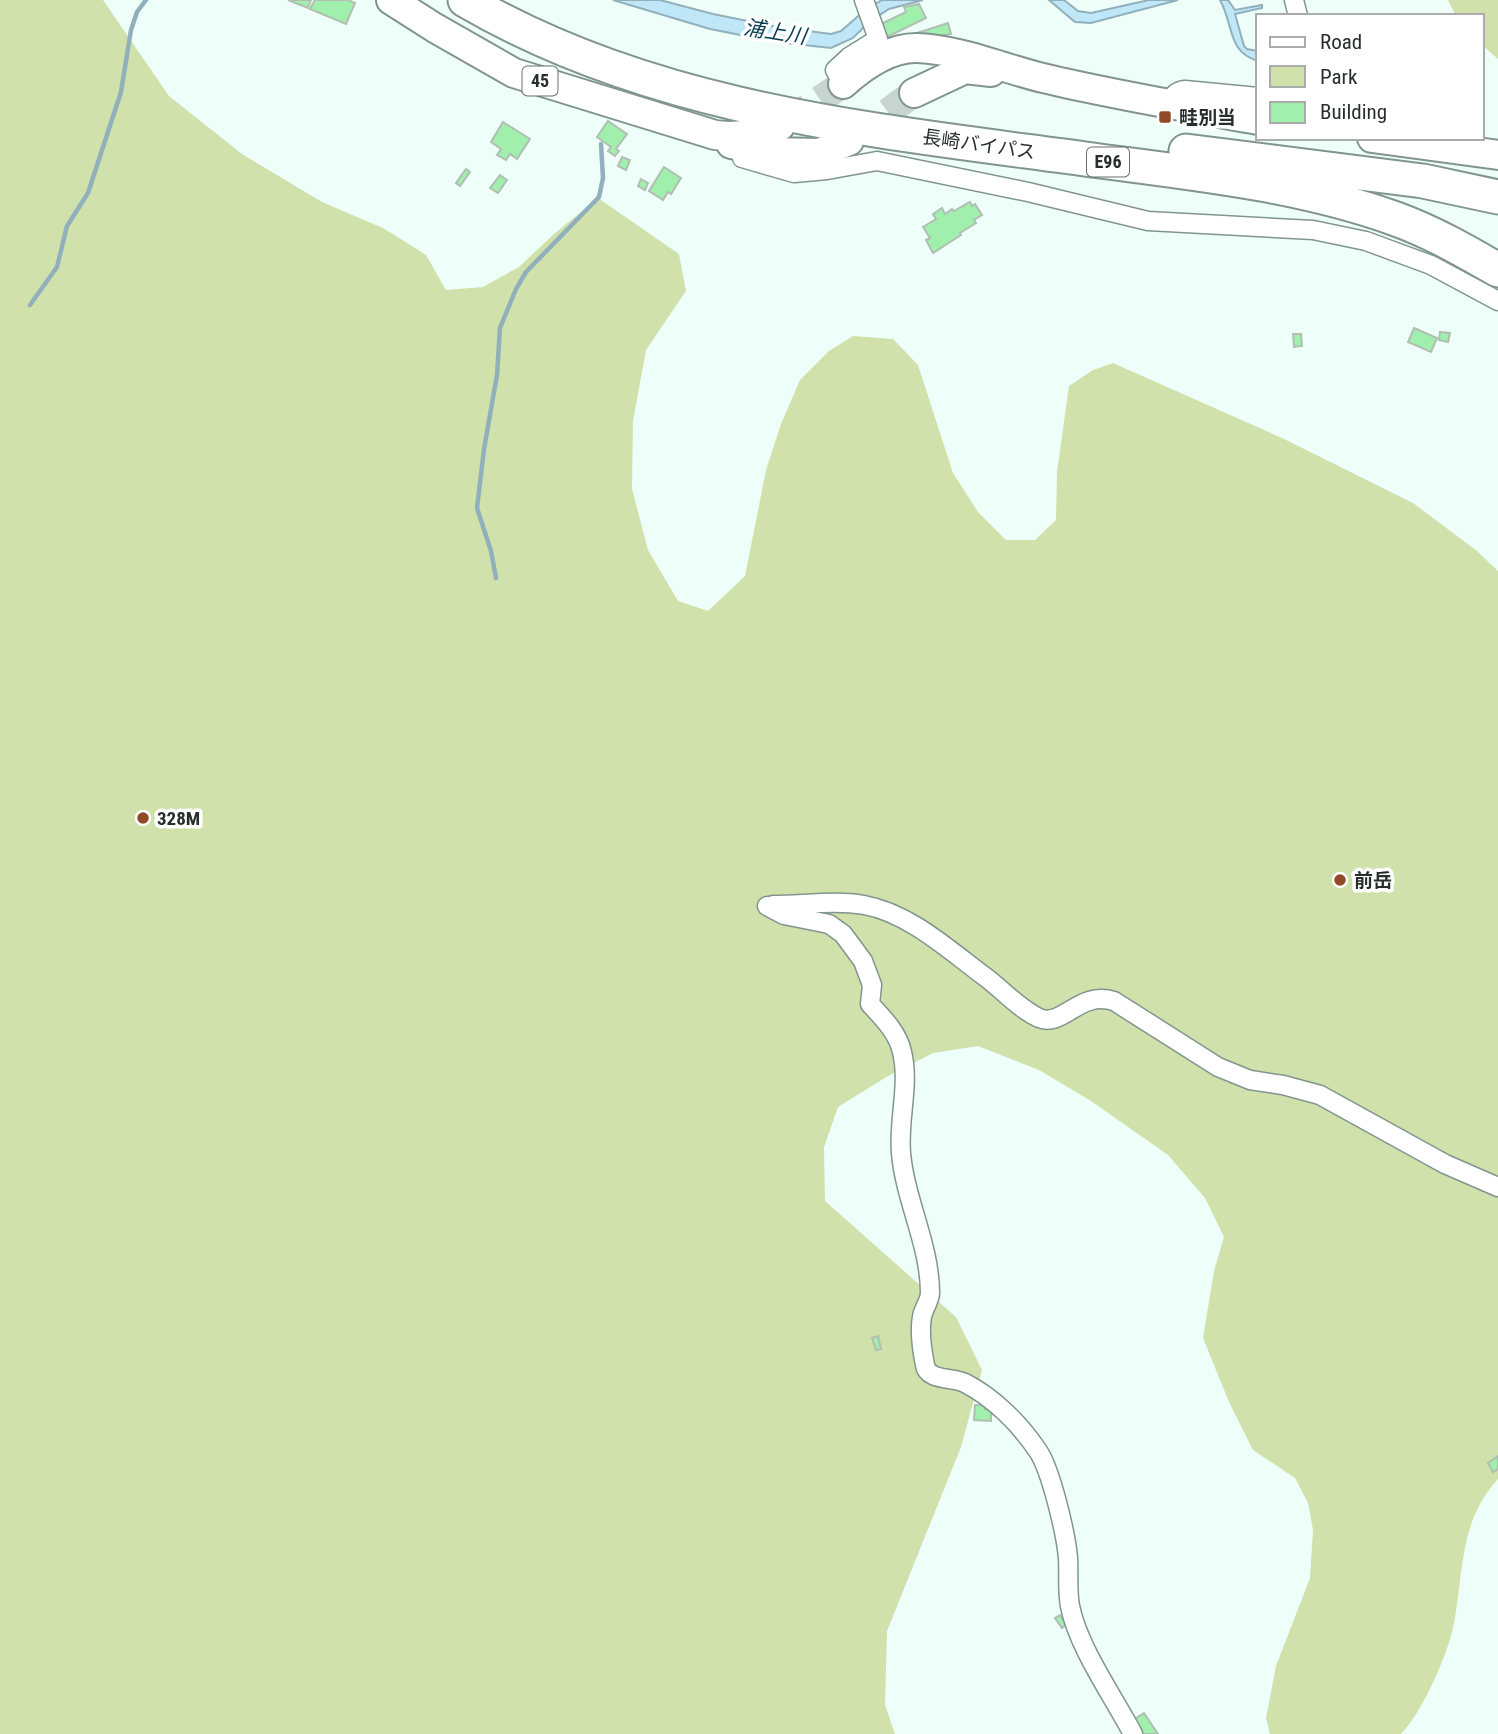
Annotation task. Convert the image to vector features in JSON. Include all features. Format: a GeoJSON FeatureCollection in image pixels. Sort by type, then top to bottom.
{"type":"FeatureCollection","features":[{"type":"Feature","properties":{"kind":"highway","name":"長崎バイパス"},"geometry":{"type":"LineString","coordinates":[[465,0],[577,55],[634,77],[705,98],[875,130],[1171,170],[1334,200],[1397,220],[1455,246],[1498,270]]}},
{"type":"Feature","properties":{"kind":"highway","name":"長崎バイパス"},"geometry":{"type":"LineString","coordinates":[[513,0],[585,35],[642,56],[732,81],[879,108],[1423,181],[1498,197]]}},
{"type":"Feature","properties":{"kind":"main road","name":"45"},"geometry":{"type":"LineString","coordinates":[[391,0],[514,73],[703,132],[742,147],[773,152],[820,153],[849,141]]}},
{"type":"Feature","properties":{"kind":"main road"},"geometry":{"type":"LineString","coordinates":[[843,84],[865,64],[917,48],[969,56],[1042,78]]}},
{"type":"Feature","properties":{"kind":"main road"},"geometry":{"type":"LineString","coordinates":[[914,93],[965,69],[1042,78],[1256,120]]}},
{"type":"Feature","properties":{"kind":"main road","name":"45"},"geometry":{"type":"LineString","coordinates":[[703,132],[731,137],[758,134],[780,126]]}},
{"type":"Feature","properties":{"kind":"main road"},"geometry":{"type":"LineString","coordinates":[[1387,140],[1498,155]]}},
{"type":"Feature","properties":{"kind":"street"},"geometry":{"type":"LineString","coordinates":[[843,84],[835,70],[849,57],[878,39],[863,0]]}},
{"type":"Feature","properties":{"kind":"street"},"geometry":{"type":"LineString","coordinates":[[1168,104],[1171,97],[1185,90],[1256,97]]}},
{"type":"Feature","properties":{"kind":"street"},"geometry":{"type":"LineString","coordinates":[[742,147],[742,158],[794,173],[877,161],[1028,192],[1148,221],[1313,230],[1366,241],[1430,265],[1498,301]]}},
{"type":"Feature","properties":{"kind":"street"},"geometry":{"type":"LineString","coordinates":[[1133,1734],[1080,1637],[1070,1605],[1068,1556],[1051,1482],[1040,1452],[1007,1414],[983,1393],[961,1381],[932,1376],[925,1369],[922,1317],[930,1295],[924,1250],[905,1183],[900,1150],[904,1074],[902,1051],[891,1027],[870,1004],[872,985],[863,961],[844,934],[829,924],[784,915],[767,906],[865,905],[897,915],[1042,1019],[1058,1017],[1101,997],[1114,1001],[1218,1067],[1250,1080],[1320,1095],[1445,1164],[1498,1186]]}},
{"type":"Feature","properties":{"kind":"green space"},"geometry":{"type":"Polygon","coordinates":[[[0,0],[103,0],[169,96],[242,154],[322,202],[383,228],[426,255],[446,290],[483,287],[519,267],[598,198],[679,254],[686,291],[646,350],[633,421],[632,489],[648,550],[678,601],[708,611],[745,576],[766,470],[781,424],[800,380],[829,351],[853,336],[893,339],[918,365],[953,473],[978,512],[1006,540],[1035,540],[1056,520],[1057,472],[1069,386],[1093,370],[1113,363],[1282,438],[1413,503],[1477,551],[1498,571],[1498,1479],[1484,1497],[1468,1533],[1456,1612],[1444,1657],[1424,1700],[1401,1734],[1270,1734],[1266,1718],[1276,1666],[1310,1578],[1313,1530],[1308,1503],[1295,1478],[1253,1450],[1229,1402],[1203,1338],[1214,1271],[1224,1237],[1205,1198],[1168,1155],[1091,1101],[1039,1070],[978,1046],[933,1053],[888,1076],[838,1107],[824,1147],[825,1201],[956,1317],[982,1370],[961,1447],[887,1631],[885,1705],[895,1734],[0,1734],[0,0]]]}},
{"type":"Feature","properties":{"kind":"green space"},"geometry":{"type":"Polygon","coordinates":[[[1448,0],[1498,0],[1498,59],[1484,47],[1484,14],[1455,14],[1448,0]]]}},
{"type":"Feature","properties":{"kind":"water","name":"浦上川"},"geometry":{"type":"Polygon","coordinates":[[[613,0],[660,0],[778,27],[831,34],[841,31],[882,0],[923,0],[889,9],[869,22],[853,38],[831,48],[776,42],[710,29],[613,0]]]}},
{"type":"Feature","properties":{"kind":"water"},"geometry":{"type":"Polygon","coordinates":[[[1049,0],[1064,0],[1078,11],[1091,13],[1149,0],[1178,0],[1091,23],[1075,22],[1049,0]]]}},
{"type":"Feature","properties":{"kind":"water"},"geometry":{"type":"Polygon","coordinates":[[[1220,0],[1228,0],[1235,10],[1262,5],[1262,8],[1235,14],[1244,46],[1256,51],[1256,60],[1248,57],[1236,44],[1220,0]]]}},
{"type":"Feature","properties":{"kind":"building"},"geometry":{"type":"Polygon","coordinates":[[[288,0],[311,0],[308,8],[288,0]]]}},
{"type":"Feature","properties":{"kind":"building"},"geometry":{"type":"Polygon","coordinates":[[[315,0],[348,0],[355,3],[346,24],[310,9],[315,0]]]}},
{"type":"Feature","properties":{"kind":"building"},"geometry":{"type":"Polygon","coordinates":[[[919,4],[926,18],[887,37],[881,24],[906,12],[904,7],[919,4]]]}},
{"type":"Feature","properties":{"kind":"building"},"geometry":{"type":"Polygon","coordinates":[[[948,23],[951,34],[916,40],[914,34],[948,23]]]}},
{"type":"Feature","properties":{"kind":"building"},"geometry":{"type":"Polygon","coordinates":[[[608,121],[627,134],[616,149],[619,151],[615,156],[608,151],[611,147],[597,137],[608,121]]]}},
{"type":"Feature","properties":{"kind":"building"},"geometry":{"type":"Polygon","coordinates":[[[503,122],[530,139],[517,159],[510,154],[506,160],[497,155],[501,149],[491,142],[503,122]]]}},
{"type":"Feature","properties":{"kind":"building"},"geometry":{"type":"Polygon","coordinates":[[[622,157],[630,160],[626,170],[618,166],[622,157]]]}},
{"type":"Feature","properties":{"kind":"building"},"geometry":{"type":"Polygon","coordinates":[[[664,167],[681,178],[671,194],[668,192],[663,200],[649,191],[664,167]]]}},
{"type":"Feature","properties":{"kind":"building"},"geometry":{"type":"Polygon","coordinates":[[[466,169],[470,172],[460,186],[456,183],[466,169]]]}},
{"type":"Feature","properties":{"kind":"building"},"geometry":{"type":"Polygon","coordinates":[[[500,175],[507,180],[498,193],[490,188],[500,175]]]}},
{"type":"Feature","properties":{"kind":"building"},"geometry":{"type":"Polygon","coordinates":[[[641,179],[648,183],[645,190],[638,186],[641,179]]]}},
{"type":"Feature","properties":{"kind":"building"},"geometry":{"type":"Polygon","coordinates":[[[970,202],[972,206],[975,204],[982,215],[974,220],[976,223],[960,233],[961,235],[933,253],[926,240],[930,238],[923,227],[936,219],[933,214],[942,208],[945,214],[970,202]]]}},
{"type":"Feature","properties":{"kind":"building"},"geometry":{"type":"Polygon","coordinates":[[[1414,328],[1437,338],[1431,352],[1408,342],[1414,328]]]}},
{"type":"Feature","properties":{"kind":"building"},"geometry":{"type":"Polygon","coordinates":[[[1440,332],[1450,333],[1448,342],[1439,340],[1440,332]]]}},
{"type":"Feature","properties":{"kind":"building"},"geometry":{"type":"Polygon","coordinates":[[[1293,334],[1301,334],[1302,346],[1294,347],[1293,334]]]}},
{"type":"Feature","properties":{"kind":"building"},"geometry":{"type":"Polygon","coordinates":[[[878,1336],[881,1349],[876,1350],[872,1338],[878,1336]]]}},
{"type":"Feature","properties":{"kind":"building"},"geometry":{"type":"Polygon","coordinates":[[[975,1405],[986,1405],[985,1409],[991,1410],[991,1421],[974,1420],[975,1405]]]}},
{"type":"Feature","properties":{"kind":"building"},"geometry":{"type":"Polygon","coordinates":[[[1498,1456],[1498,1469],[1493,1472],[1488,1463],[1498,1456]]]}},
{"type":"Feature","properties":{"kind":"building"},"geometry":{"type":"Polygon","coordinates":[[[1060,1615],[1066,1625],[1062,1628],[1055,1618],[1060,1615]]]}},
{"type":"Feature","properties":{"kind":"building"},"geometry":{"type":"Polygon","coordinates":[[[1144,1713],[1158,1734],[1142,1734],[1133,1720],[1144,1713]]]}},
{"type":"Feature","properties":{"kind":"waterway"},"geometry":{"type":"LineString","coordinates":[[30,305],[57,267],[67,226],[88,193],[121,92],[131,30],[137,12],[146,0]]}},
{"type":"Feature","properties":{"kind":"waterway"},"geometry":{"type":"LineString","coordinates":[[496,578],[491,551],[477,508],[497,375],[500,328],[526,272],[599,197],[603,178],[601,144]]}},
{"type":"Feature","properties":{"kind":"tunnel"},"geometry":{"type":"LineString","coordinates":[[785,123],[843,84]]}},
{"type":"Feature","properties":{"kind":"tunnel"},"geometry":{"type":"LineString","coordinates":[[854,137],[914,93]]}},
{"type":"Feature","properties":{"kind":"place","name":"畦別当"},"geometry":{"type":"Point","coordinates":[1165,117]}},
{"type":"Feature","properties":{"kind":"place","name":"328M"},"geometry":{"type":"Point","coordinates":[143,818]}},
{"type":"Feature","properties":{"kind":"place","name":"前岳"},"geometry":{"type":"Point","coordinates":[1340,880]}}]}
